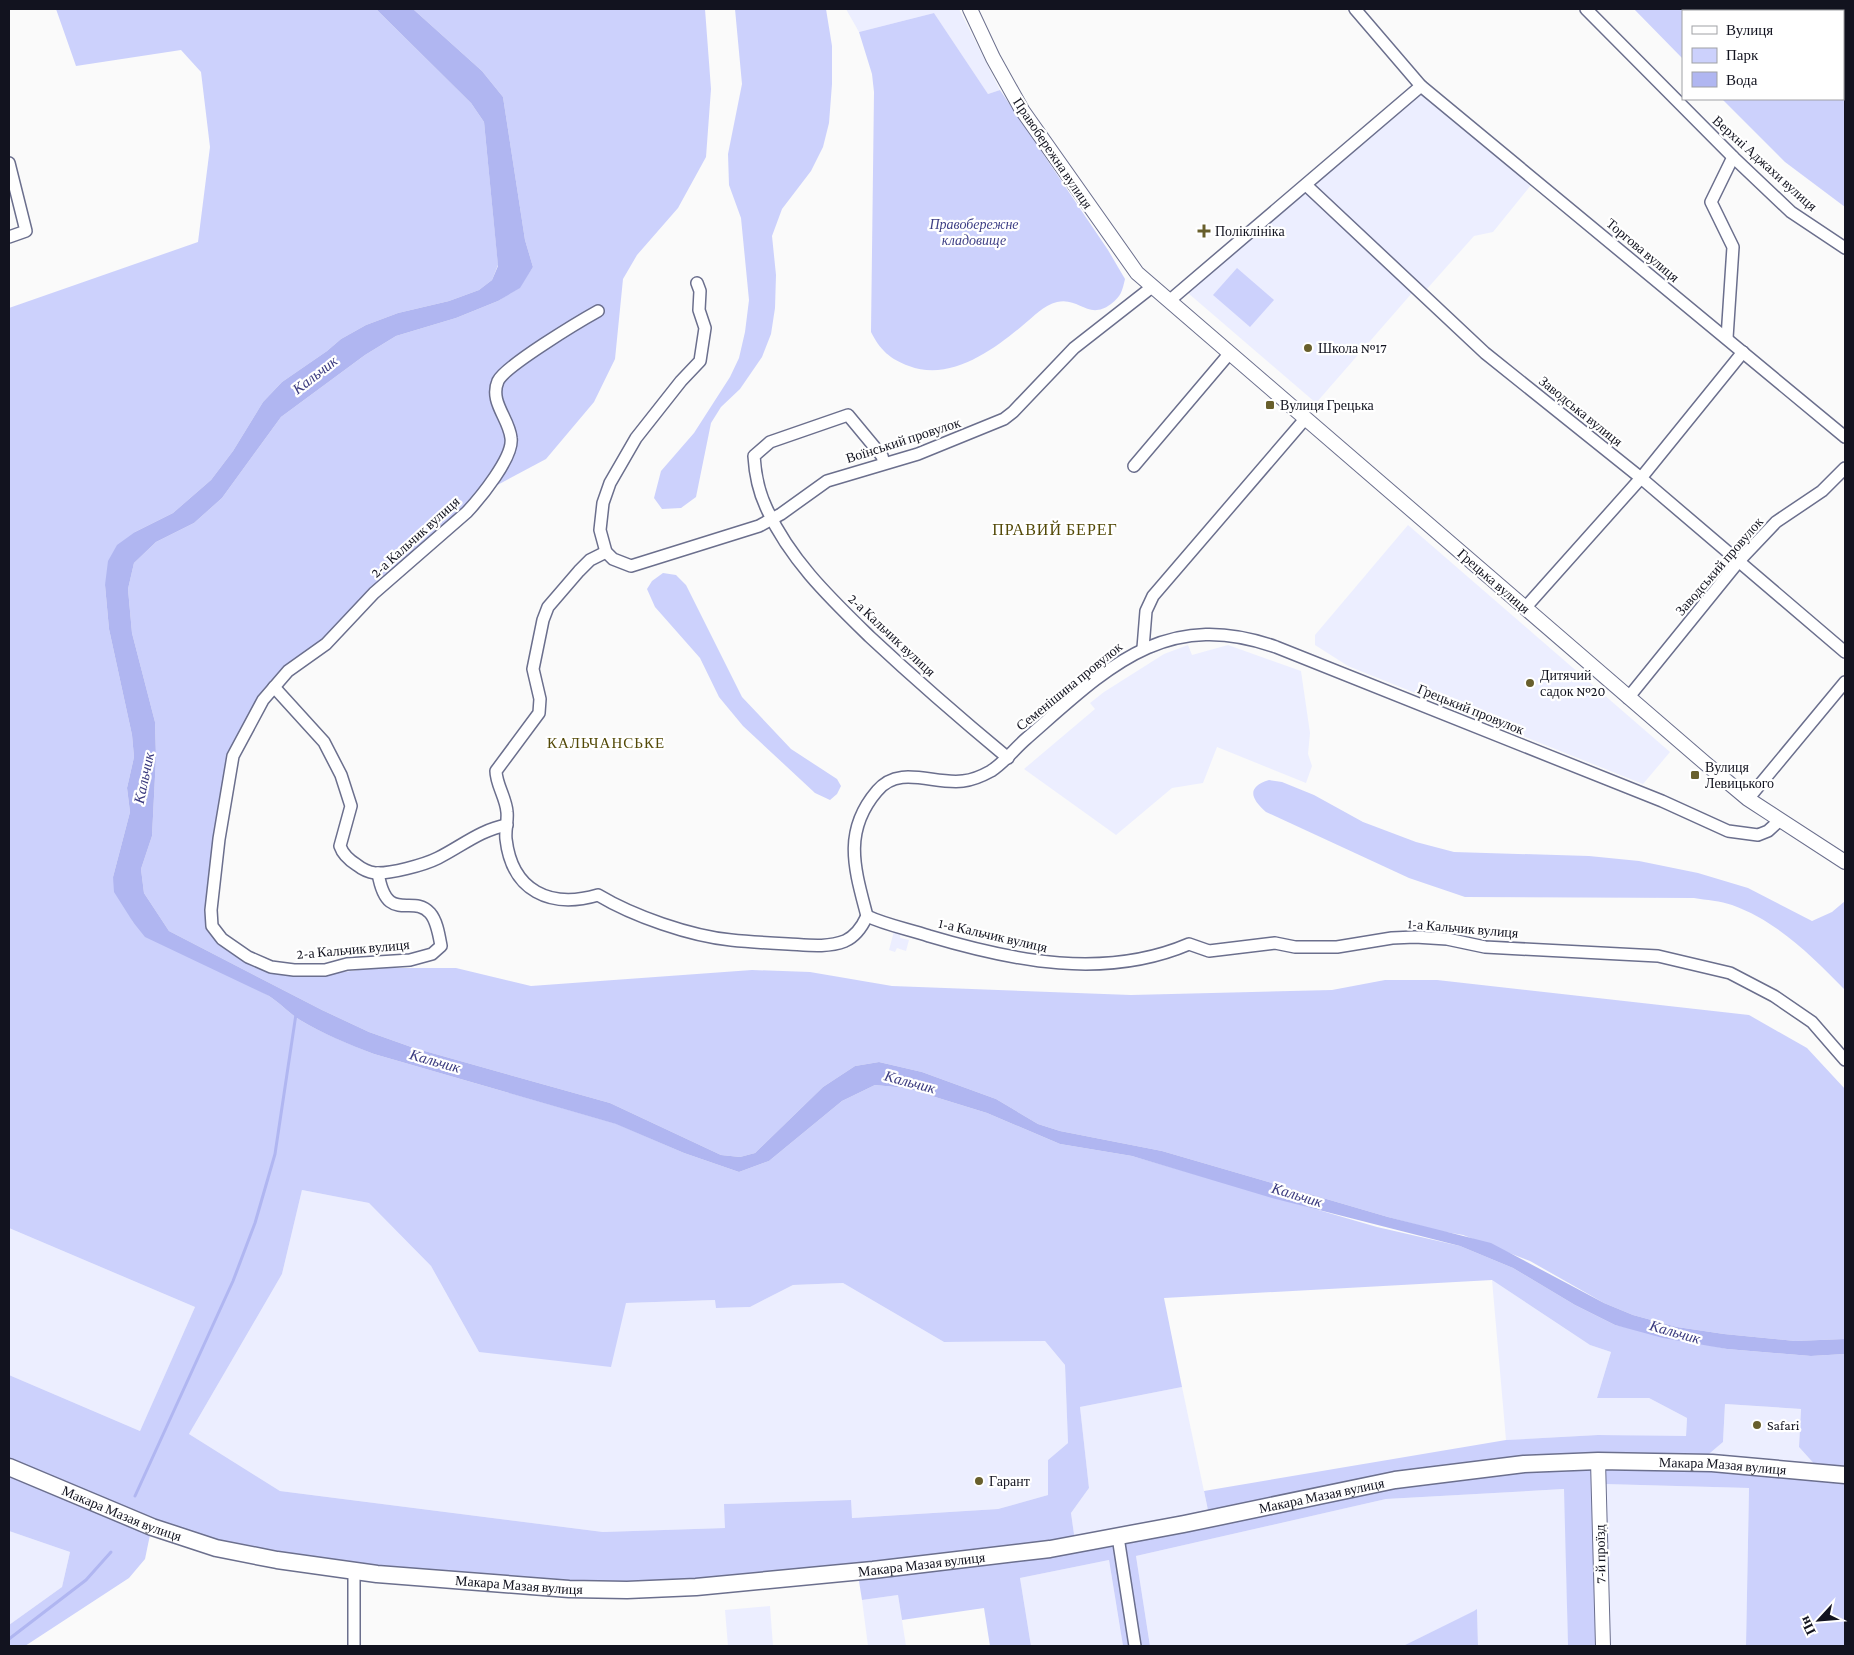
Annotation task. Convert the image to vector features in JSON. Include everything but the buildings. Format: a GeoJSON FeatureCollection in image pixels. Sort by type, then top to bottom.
{"type":"FeatureCollection","features":[{"type":"Feature","properties":{"kind":"main road","name":"Макара Мазая вулиця"},"geometry":{"type":"LineString","coordinates":[[9,1467],[152,1527],[216,1548],[276,1560],[354,1572],[569,1589],[627,1590],[696,1587],[873,1570],[1031,1551],[1118,1537],[1395,1480],[1507,1466],[1598,1461],[1712,1463],[1845,1475]]}},
{"type":"Feature","properties":{"kind":"street","name":"Правобережна вулиця"},"geometry":{"type":"LineString","coordinates":[[970,9],[993,58],[1022,110],[1126,259],[1152,287]]}},
{"type":"Feature","properties":{"kind":"street"},"geometry":{"type":"LineString","coordinates":[[1169,301],[1421,86],[1355,9]]}},
{"type":"Feature","properties":{"kind":"street","name":"Верхні Аджахи вулиця"},"geometry":{"type":"LineString","coordinates":[[1586,9],[1733,157],[1791,212],[1845,248]]}},
{"type":"Feature","properties":{"kind":"street","name":"Торгова вулиця"},"geometry":{"type":"LineString","coordinates":[[1421,86],[1845,437]]}},
{"type":"Feature","properties":{"kind":"street"},"geometry":{"type":"LineString","coordinates":[[1727,338],[1733,247],[1711,202],[1733,157]]}},
{"type":"Feature","properties":{"kind":"street"},"geometry":{"type":"LineString","coordinates":[[9,163],[26,231],[9,237]]}},
{"type":"Feature","properties":{"kind":"street","name":"Заводська вулиця"},"geometry":{"type":"LineString","coordinates":[[1306,185],[1485,353],[1641,478],[1845,652]]}},
{"type":"Feature","properties":{"kind":"street"},"geometry":{"type":"LineString","coordinates":[[697,282],[700,291],[699,310],[706,328],[700,361],[681,381],[636,438],[610,483],[603,503],[600,524],[601,538],[606,552],[618,561],[631,566],[638,566],[745,531],[772,520]]}},
{"type":"Feature","properties":{"kind":"street","name":"Грецька вулиця"},"geometry":{"type":"LineString","coordinates":[[1152,287],[1628,698],[1748,799],[1845,862]]}},
{"type":"Feature","properties":{"kind":"street","name":"Воїнський провулок"},"geometry":{"type":"LineString","coordinates":[[772,520],[827,481],[918,454],[1004,419],[1074,348],[1152,287]]}},
{"type":"Feature","properties":{"kind":"street","name":"2-а Кальчик вулиця"},"geometry":{"type":"LineString","coordinates":[[378,873],[381,887],[390,901],[398,906],[424,908],[430,913],[436,924],[441,946],[437,952],[410,960],[347,964],[325,970],[294,970],[272,967],[248,957],[222,939],[212,926],[210,913],[233,756],[257,710],[288,671],[326,644],[374,593],[470,509],[501,466],[512,445],[509,428],[496,396],[499,379],[508,370],[547,342],[598,312]]}},
{"type":"Feature","properties":{"kind":"street"},"geometry":{"type":"LineString","coordinates":[[1525,608],[1641,478],[1743,352]]}},
{"type":"Feature","properties":{"kind":"street"},"geometry":{"type":"LineString","coordinates":[[1134,466],[1229,354]]}},
{"type":"Feature","properties":{"kind":"street","name":"2-а Кальчик вулиця"},"geometry":{"type":"LineString","coordinates":[[884,463],[882,456],[848,415],[770,442],[754,456],[762,499],[772,520],[803,568],[854,621],[944,704],[1008,758]]}},
{"type":"Feature","properties":{"kind":"street","name":"Семенішина провулок"},"geometry":{"type":"LineString","coordinates":[[867,916],[853,863],[854,839],[860,818],[883,784],[899,777],[961,782],[972,780],[1008,758],[1025,740],[1104,673],[1142,648],[1146,611],[1153,596],[1305,418]]}},
{"type":"Feature","properties":{"kind":"street","name":"Заводський провулок"},"geometry":{"type":"LineString","coordinates":[[1628,698],[1739,561],[1776,522],[1822,491],[1845,468]]}},
{"type":"Feature","properties":{"kind":"street"},"geometry":{"type":"LineString","coordinates":[[606,552],[590,560],[552,601],[543,620],[533,669],[540,699],[539,713],[496,771],[506,804],[506,840],[512,859],[522,879],[533,891],[555,899],[583,899],[598,895],[632,913],[705,935],[730,940],[811,945],[836,944],[859,931],[867,916]]}},
{"type":"Feature","properties":{"kind":"street","name":"Грецький провулок"},"geometry":{"type":"LineString","coordinates":[[1142,648],[1171,638],[1209,633],[1254,639],[1662,801],[1728,831],[1758,835],[1768,831],[1780,820]]}},
{"type":"Feature","properties":{"kind":"street"},"geometry":{"type":"LineString","coordinates":[[1748,799],[1845,682]]}},
{"type":"Feature","properties":{"kind":"street"},"geometry":{"type":"LineString","coordinates":[[274,687],[324,742],[341,775],[351,806],[341,840],[341,850],[356,865],[370,872],[378,873],[425,863],[486,830],[507,825]]}},
{"type":"Feature","properties":{"kind":"street","name":"1-а Кальчик вулиця"},"geometry":{"type":"LineString","coordinates":[[867,916],[995,954],[1039,963],[1059,964],[1150,958],[1189,944],[1209,950],[1275,943],[1295,947],[1337,948],[1392,938],[1415,937],[1447,939],[1505,948],[1650,954],[1730,973],[1774,996],[1812,1022],[1845,1060]]}},
{"type":"Feature","properties":{"kind":"street","name":"7-й проїзд"},"geometry":{"type":"LineString","coordinates":[[1598,1461],[1603,1646]]}},
{"type":"Feature","properties":{"kind":"street"},"geometry":{"type":"LineString","coordinates":[[1118,1537],[1135,1646]]}},
{"type":"Feature","properties":{"kind":"street"},"geometry":{"type":"LineString","coordinates":[[354,1572],[354,1646]]}},
{"type":"Feature","properties":{"kind":"shaded area"},"geometry":{"type":"Polygon","coordinates":[[[846,9],[959,9],[1000,90],[988,94],[934,13],[859,32],[846,9]]]}},
{"type":"Feature","properties":{"kind":"shaded area"},"geometry":{"type":"Polygon","coordinates":[[[1422,94],[1531,185],[1493,232],[1474,236],[1426,290],[1315,185],[1422,94]]]}},
{"type":"Feature","properties":{"kind":"shaded area","name":"Школа №17"},"geometry":{"type":"Polygon","coordinates":[[[1306,193],[1412,293],[1316,403],[1188,293],[1306,193]]]}},
{"type":"Feature","properties":{"kind":"shaded area"},"geometry":{"type":"Polygon","coordinates":[[[1408,525],[1670,752],[1643,784],[1348,666],[1315,645],[1315,635],[1408,525]]]}},
{"type":"Feature","properties":{"kind":"shaded area"},"geometry":{"type":"Polygon","coordinates":[[[1188,645],[1192,655],[1228,645],[1301,671],[1310,733],[1308,754],[1312,766],[1306,783],[1217,747],[1203,783],[1172,788],[1116,835],[1024,769],[1095,709],[1090,703],[1104,692],[1164,654],[1188,645]]]}},
{"type":"Feature","properties":{"kind":"shaded area"},"geometry":{"type":"Polygon","coordinates":[[[894,931],[901,933],[900,938],[909,940],[906,951],[897,948],[895,952],[889,950],[894,931]]]}},
{"type":"Feature","properties":{"kind":"shaded area"},"geometry":{"type":"Polygon","coordinates":[[[302,1190],[369,1203],[431,1266],[479,1352],[626,1303],[716,1300],[716,1308],[750,1307],[793,1285],[843,1283],[944,1342],[1045,1341],[1065,1365],[1068,1443],[1048,1460],[1048,1495],[998,1509],[851,1518],[850,1500],[725,1504],[725,1528],[603,1532],[280,1491],[189,1434],[282,1274],[302,1190]]]}},
{"type":"Feature","properties":{"kind":"shaded area"},"geometry":{"type":"Polygon","coordinates":[[[9,1228],[195,1307],[140,1431],[9,1375],[9,1228]]]}},
{"type":"Feature","properties":{"kind":"shaded area"},"geometry":{"type":"Polygon","coordinates":[[[1492,1280],[1590,1345],[1611,1352],[1597,1398],[1649,1398],[1687,1418],[1686,1437],[1598,1435],[1506,1440],[1492,1280]]]}},
{"type":"Feature","properties":{"kind":"shaded area"},"geometry":{"type":"Polygon","coordinates":[[[1182,1387],[1209,1515],[1075,1541],[1071,1513],[1089,1488],[1080,1407],[1182,1387]]]}},
{"type":"Feature","properties":{"kind":"shaded area"},"geometry":{"type":"Polygon","coordinates":[[[1725,1404],[1801,1409],[1799,1447],[1817,1467],[1703,1459],[1723,1442],[1725,1404]]]}},
{"type":"Feature","properties":{"kind":"shaded area"},"geometry":{"type":"Polygon","coordinates":[[[1604,1484],[1749,1488],[1746,1646],[1608,1646],[1604,1484]]]}},
{"type":"Feature","properties":{"kind":"shaded area"},"geometry":{"type":"Polygon","coordinates":[[[1565,1489],[1568,1646],[1478,1646],[1477,1610],[1403,1646],[1150,1646],[1136,1556],[1386,1499],[1565,1489]]]}},
{"type":"Feature","properties":{"kind":"shaded area"},"geometry":{"type":"Polygon","coordinates":[[[9,1531],[70,1552],[62,1587],[9,1625],[9,1531]]]}},
{"type":"Feature","properties":{"kind":"shaded area"},"geometry":{"type":"Polygon","coordinates":[[[1109,1560],[1123,1646],[1031,1646],[1020,1578],[1109,1560]]]}},
{"type":"Feature","properties":{"kind":"shaded area"},"geometry":{"type":"Polygon","coordinates":[[[898,1595],[906,1646],[868,1646],[862,1600],[898,1595]]]}},
{"type":"Feature","properties":{"kind":"shaded area"},"geometry":{"type":"Polygon","coordinates":[[[770,1606],[773,1646],[728,1646],[725,1610],[770,1606]]]}},
{"type":"Feature","properties":{"kind":"green space"},"geometry":{"type":"Polygon","coordinates":[[[56,9],[376,9],[471,103],[484,122],[498,265],[492,280],[479,290],[449,301],[398,313],[366,325],[341,339],[282,382],[263,402],[233,451],[211,480],[173,513],[135,532],[105,585],[109,629],[132,735],[134,757],[127,788],[130,812],[113,877],[133,922],[269,996],[296,1018],[346,1043],[374,1054],[617,1124],[684,1153],[739,1172],[769,1161],[842,1101],[875,1085],[906,1088],[987,1113],[1060,1144],[1132,1156],[1377,1227],[1460,1246],[1513,1268],[1575,1305],[1615,1325],[1727,1349],[1811,1356],[1845,1354],[1845,1471],[1817,1467],[1799,1447],[1801,1409],[1725,1404],[1723,1442],[1703,1459],[1598,1457],[1209,1515],[1204,1491],[1506,1440],[1598,1435],[1686,1436],[1687,1418],[1649,1398],[1597,1398],[1611,1352],[1590,1345],[1492,1280],[1164,1298],[1182,1387],[1080,1407],[1089,1488],[1071,1513],[1075,1541],[1030,1547],[627,1586],[378,1570],[218,1544],[9,1463],[9,1375],[140,1431],[195,1307],[9,1228],[9,308],[198,242],[210,147],[201,72],[181,50],[76,66],[56,9]],[[302,1190],[282,1274],[189,1434],[280,1491],[603,1532],[725,1528],[724,1504],[851,1500],[852,1518],[998,1509],[1048,1495],[1048,1460],[1068,1443],[1065,1365],[1045,1341],[944,1342],[843,1283],[793,1285],[750,1307],[716,1308],[715,1300],[626,1303],[611,1367],[479,1352],[431,1266],[369,1203],[302,1190]]]}},
{"type":"Feature","properties":{"kind":"green space"},"geometry":{"type":"Polygon","coordinates":[[[413,9],[705,9],[711,89],[706,157],[678,208],[637,255],[623,279],[615,359],[594,402],[546,459],[475,497],[365,596],[330,633],[269,682],[236,740],[206,910],[245,959],[321,975],[373,968],[456,968],[531,986],[752,970],[810,972],[892,986],[1131,995],[1332,990],[1385,980],[1437,980],[1749,1015],[1807,1048],[1845,1089],[1845,1339],[1795,1341],[1724,1334],[1677,1327],[1633,1315],[1604,1303],[1530,1261],[1463,1235],[1388,1217],[1162,1151],[1060,1131],[1038,1124],[996,1099],[922,1072],[879,1062],[855,1066],[823,1087],[755,1153],[740,1157],[721,1155],[610,1103],[414,1048],[369,1032],[322,1010],[169,931],[144,893],[141,869],[152,836],[156,757],[155,722],[132,633],[128,589],[134,563],[156,542],[194,523],[222,498],[281,417],[365,355],[396,336],[456,318],[498,301],[519,288],[533,267],[525,240],[503,97],[482,71],[413,9]]]}},
{"type":"Feature","properties":{"kind":"green space"},"geometry":{"type":"Polygon","coordinates":[[[735,9],[826,9],[832,46],[829,123],[823,147],[811,171],[782,209],[772,236],[776,275],[775,308],[771,334],[762,357],[740,389],[721,407],[711,423],[696,497],[681,508],[662,509],[654,498],[661,471],[694,433],[730,377],[739,358],[745,332],[749,300],[741,218],[729,185],[728,154],[742,84],[735,9]]]}},
{"type":"Feature","properties":{"kind":"green space"},"geometry":{"type":"Polygon","coordinates":[[[1634,9],[1845,9],[1845,207],[1785,162],[1723,100],[1844,100],[1844,10],[1682,10],[1682,58],[1634,9]]]}},
{"type":"Feature","properties":{"kind":"green space","name":"Правобережне кладовище"},"geometry":{"type":"Polygon","coordinates":[[[934,13],[988,94],[1000,90],[1108,250],[1125,279],[1119,296],[1103,309],[1090,310],[1065,301],[1057,302],[1039,312],[998,345],[970,361],[940,370],[924,370],[909,366],[891,357],[878,344],[871,332],[874,92],[872,74],[859,32],[934,13]]]}},
{"type":"Feature","properties":{"kind":"green space"},"geometry":{"type":"Polygon","coordinates":[[[1237,268],[1274,300],[1250,327],[1213,295],[1237,268]]]}},
{"type":"Feature","properties":{"kind":"green space"},"geometry":{"type":"Polygon","coordinates":[[[663,573],[676,575],[686,585],[742,697],[791,749],[837,779],[841,786],[837,794],[830,800],[815,793],[743,726],[719,697],[700,658],[655,607],[647,589],[652,581],[663,573]]]}},
{"type":"Feature","properties":{"kind":"green space"},"geometry":{"type":"Polygon","coordinates":[[[1269,780],[1282,782],[1314,795],[1363,822],[1416,842],[1454,852],[1589,856],[1639,861],[1698,873],[1748,888],[1812,921],[1832,912],[1845,901],[1845,990],[1807,952],[1779,930],[1764,920],[1728,904],[1694,898],[1465,897],[1409,878],[1266,812],[1257,803],[1253,794],[1257,786],[1269,780]]]}},
{"type":"Feature","properties":{"kind":"green space"},"geometry":{"type":"Polygon","coordinates":[[[1594,1464],[1598,1646],[1568,1646],[1564,1489],[1386,1499],[1136,1556],[1150,1646],[1123,1646],[1109,1560],[1020,1578],[1031,1646],[990,1646],[984,1608],[902,1620],[898,1595],[862,1600],[858,1575],[1396,1483],[1594,1464]]]}},
{"type":"Feature","properties":{"kind":"green space"},"geometry":{"type":"Polygon","coordinates":[[[1603,1465],[1845,1478],[1845,1646],[1746,1646],[1749,1488],[1604,1484],[1603,1465]]]}},
{"type":"Feature","properties":{"kind":"green space"},"geometry":{"type":"Polygon","coordinates":[[[9,1470],[151,1530],[145,1559],[129,1578],[25,1646],[9,1646],[9,1625],[62,1587],[70,1552],[9,1531],[9,1470]]]}},
{"type":"Feature","properties":{"kind":"green space"},"geometry":{"type":"Polygon","coordinates":[[[1477,1609],[1478,1646],[1403,1646],[1474,1611],[1477,1609]]]}},
{"type":"Feature","properties":{"kind":"water","name":"Кальчик"},"geometry":{"type":"Polygon","coordinates":[[[376,9],[413,9],[482,71],[503,97],[525,240],[533,267],[520,288],[498,301],[456,318],[396,336],[365,355],[281,417],[222,498],[194,523],[156,542],[134,563],[128,589],[132,633],[155,722],[156,757],[152,836],[141,869],[144,893],[169,931],[322,1010],[369,1032],[414,1048],[610,1103],[721,1155],[740,1157],[755,1153],[823,1087],[855,1066],[879,1062],[922,1072],[996,1099],[1038,1124],[1060,1131],[1162,1151],[1388,1217],[1491,1243],[1604,1303],[1633,1315],[1677,1327],[1724,1334],[1795,1341],[1845,1339],[1845,1354],[1811,1356],[1727,1349],[1663,1338],[1615,1325],[1575,1305],[1513,1268],[1460,1246],[1272,1198],[1132,1156],[1060,1144],[987,1113],[906,1088],[875,1085],[842,1101],[769,1161],[739,1172],[684,1153],[616,1124],[374,1054],[296,1018],[269,996],[145,937],[114,892],[113,877],[130,812],[127,788],[134,757],[132,735],[109,629],[105,585],[108,561],[117,545],[135,532],[173,513],[211,480],[233,451],[263,402],[282,382],[341,339],[366,325],[398,313],[449,301],[479,290],[492,280],[498,266],[484,122],[471,103],[376,9]]]}},
{"type":"Feature","properties":{"kind":"waterway"},"geometry":{"type":"LineString","coordinates":[[135,1496],[233,1281],[255,1223],[275,1154],[296,1014]]}},
{"type":"Feature","properties":{"kind":"waterway"},"geometry":{"type":"LineString","coordinates":[[9,1639],[86,1580],[111,1552]]}},
{"type":"Feature","properties":{"kind":"place","name":"Поліклініка"},"geometry":{"type":"Point","coordinates":[1204,231]}},
{"type":"Feature","properties":{"kind":"place","name":"Школа №17"},"geometry":{"type":"Point","coordinates":[1308,348]}},
{"type":"Feature","properties":{"kind":"place","name":"Вулиця Грецька"},"geometry":{"type":"Point","coordinates":[1270,405]}},
{"type":"Feature","properties":{"kind":"place","name":"Дитячий садок №20"},"geometry":{"type":"Point","coordinates":[1530,683]}},
{"type":"Feature","properties":{"kind":"place","name":"Вулиця Левицького"},"geometry":{"type":"Point","coordinates":[1695,775]}},
{"type":"Feature","properties":{"kind":"place","name":"Safari"},"geometry":{"type":"Point","coordinates":[1757,1425]}},
{"type":"Feature","properties":{"kind":"place","name":"Гарант"},"geometry":{"type":"Point","coordinates":[979,1481]}},
{"type":"Feature","properties":{"kind":"district","name":"ПРАВИЙ БЕРЕГ"},"geometry":{"type":"Point","coordinates":[1055,529]}},
{"type":"Feature","properties":{"kind":"district","name":"КАЛЬЧАНСЬКЕ"},"geometry":{"type":"Point","coordinates":[606,743]}}]}
